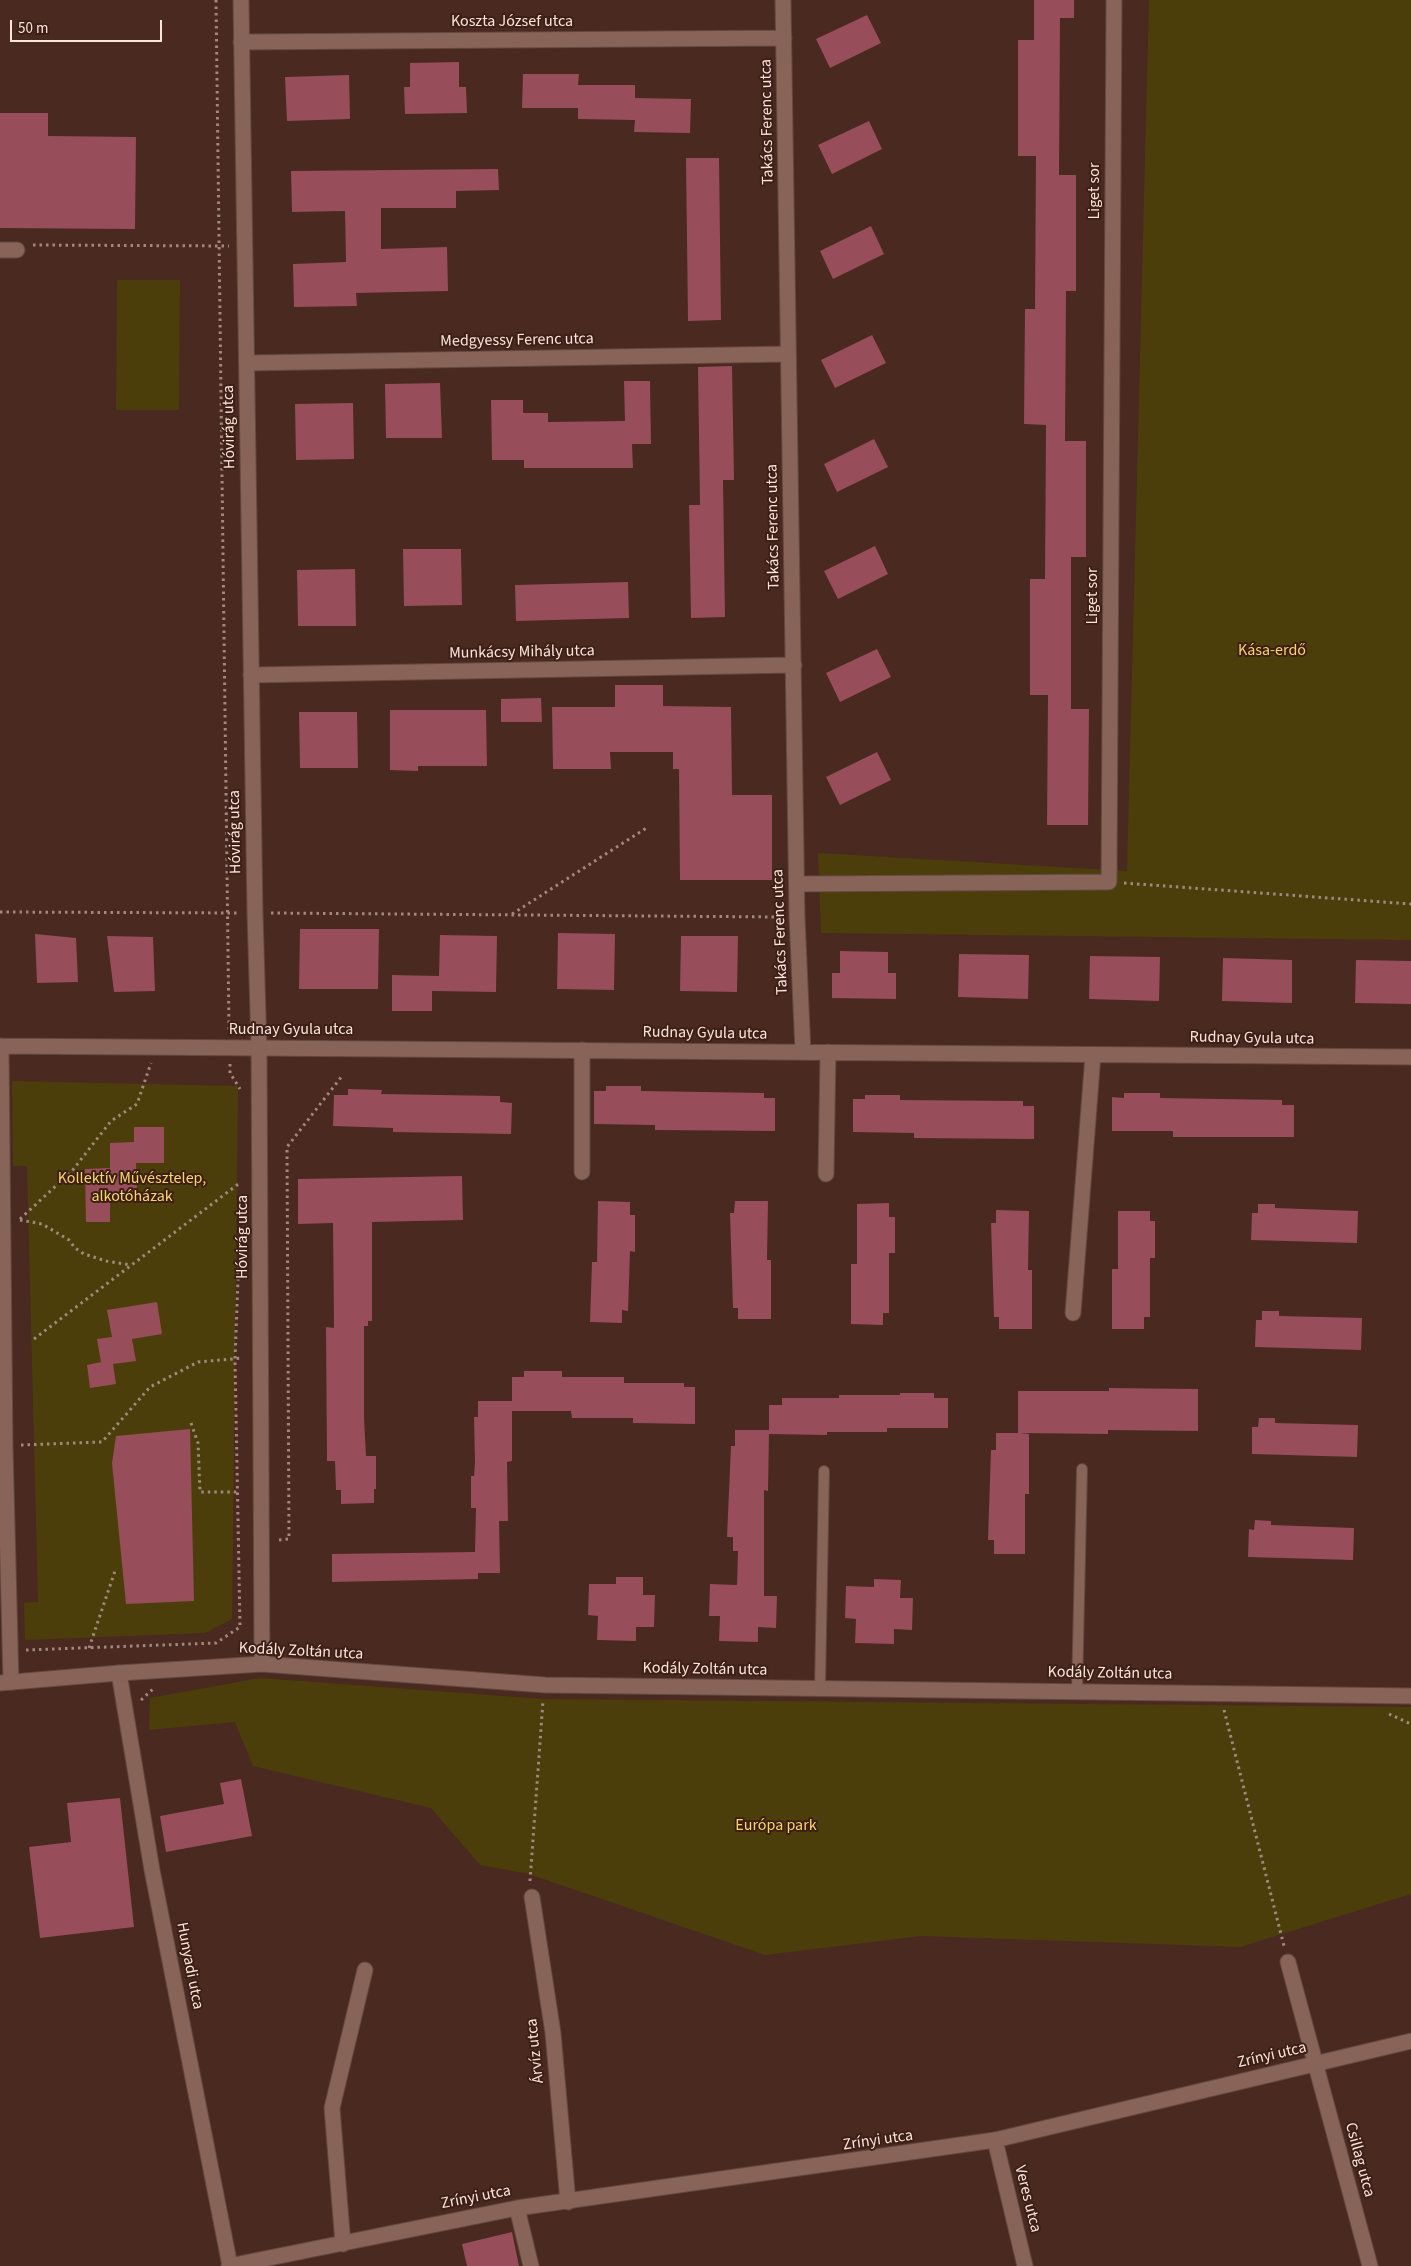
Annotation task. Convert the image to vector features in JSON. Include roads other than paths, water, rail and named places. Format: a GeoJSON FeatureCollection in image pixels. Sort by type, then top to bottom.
{"type":"FeatureCollection","features":[{"type":"Feature","properties":{"kind":"street","name":"Hóvirág utca"},"geometry":{"type":"LineString","coordinates":[[241,0],[255,913],[259,1048],[263,1541],[262,1664]]}},
{"type":"Feature","properties":{"kind":"street","name":"Takács Ferenc utca"},"geometry":{"type":"LineString","coordinates":[[783,0],[797,884],[803,1052]]}},
{"type":"Feature","properties":{"kind":"street","name":"Liget sor"},"geometry":{"type":"LineString","coordinates":[[797,884],[1109,882],[1114,0]]}},
{"type":"Feature","properties":{"kind":"street","name":"Koszta József utca"},"geometry":{"type":"LineString","coordinates":[[241,42],[784,38]]}},
{"type":"Feature","properties":{"kind":"street"},"geometry":{"type":"LineString","coordinates":[[0,250],[17,250]]}},
{"type":"Feature","properties":{"kind":"street","name":"Medgyessy Ferenc utca"},"geometry":{"type":"LineString","coordinates":[[247,363],[788,354]]}},
{"type":"Feature","properties":{"kind":"street","name":"Munkácsy Mihály utca"},"geometry":{"type":"LineString","coordinates":[[251,675],[794,665]]}},
{"type":"Feature","properties":{"kind":"street"},"geometry":{"type":"LineString","coordinates":[[0,1046],[5,1446],[10,1650],[5,1682]]}},
{"type":"Feature","properties":{"kind":"street","name":"Rudnay Gyula utca"},"geometry":{"type":"LineString","coordinates":[[0,1046],[1411,1057]]}},
{"type":"Feature","properties":{"kind":"street"},"geometry":{"type":"LineString","coordinates":[[582,1050],[582,1172]]}},
{"type":"Feature","properties":{"kind":"street"},"geometry":{"type":"LineString","coordinates":[[826,1174],[828,1052]]}},
{"type":"Feature","properties":{"kind":"street"},"geometry":{"type":"LineString","coordinates":[[1073,1313],[1093,1055]]}},
{"type":"Feature","properties":{"kind":"street","name":"Kodály Zoltán utca"},"geometry":{"type":"LineString","coordinates":[[5,1682],[262,1664],[545,1685],[1411,1696]]}},
{"type":"Feature","properties":{"kind":"street","name":"Hunyadi utca"},"geometry":{"type":"LineString","coordinates":[[118,1673],[152,1870],[230,2266]]}},
{"type":"Feature","properties":{"kind":"street","name":"Árvíz utca"},"geometry":{"type":"LineString","coordinates":[[532,1897],[553,2033],[568,2202]]}},
{"type":"Feature","properties":{"kind":"street","name":"Csillag utca"},"geometry":{"type":"LineString","coordinates":[[1288,1962],[1370,2266]]}},
{"type":"Feature","properties":{"kind":"street"},"geometry":{"type":"LineString","coordinates":[[343,2244],[332,2108],[364,1970]]}},
{"type":"Feature","properties":{"kind":"street","name":"Zrínyi utca"},"geometry":{"type":"LineString","coordinates":[[230,2266],[517,2208],[995,2140],[1411,2041]]}},
{"type":"Feature","properties":{"kind":"street","name":"Veres utca"},"geometry":{"type":"LineString","coordinates":[[995,2140],[1025,2266]]}},
{"type":"Feature","properties":{"kind":"street"},"geometry":{"type":"LineString","coordinates":[[517,2208],[531,2266]]}},
{"type":"Feature","properties":{"kind":"lane"},"geometry":{"type":"LineString","coordinates":[[1078,1692],[1082,1469]]}},
{"type":"Feature","properties":{"kind":"lane"},"geometry":{"type":"LineString","coordinates":[[820,1689],[824,1471]]}},
{"type":"Feature","properties":{"kind":"park label","name":"Kása-erdő"},"geometry":{"type":"Point","coordinates":[1272,651]}},
{"type":"Feature","properties":{"kind":"park label","name":"Kollektív Művésztelep, alkotóházak"},"geometry":{"type":"Point","coordinates":[132,1188]}},
{"type":"Feature","properties":{"kind":"park label","name":"Európa park"},"geometry":{"type":"Point","coordinates":[776,1826]}}]}
